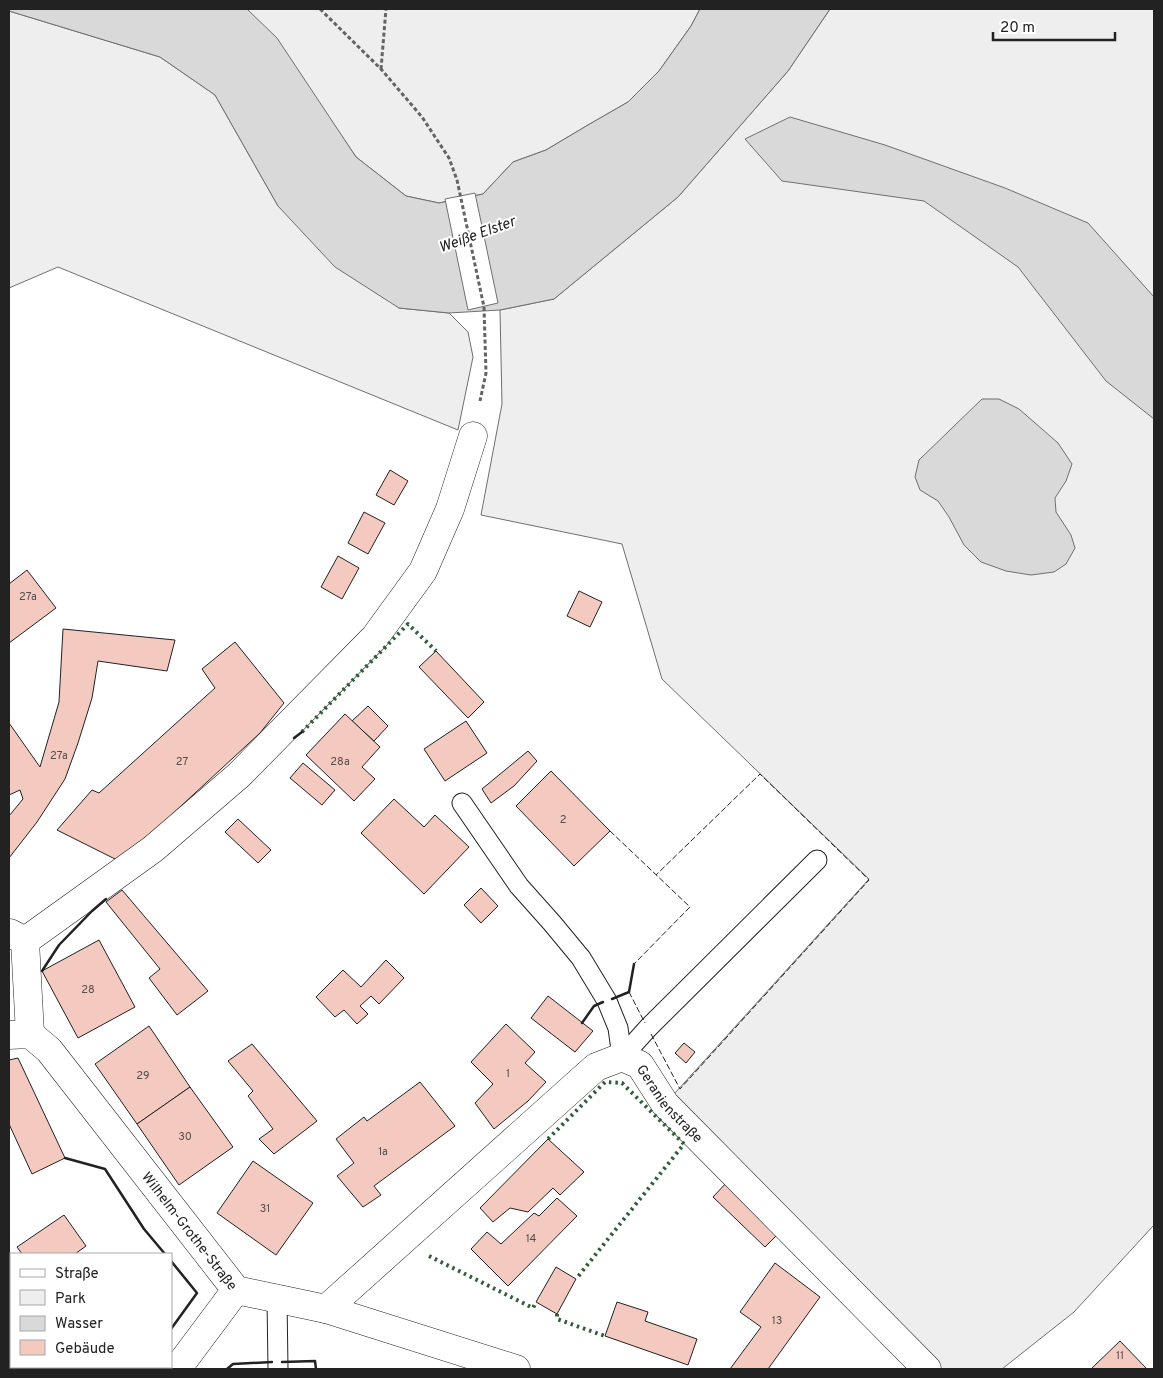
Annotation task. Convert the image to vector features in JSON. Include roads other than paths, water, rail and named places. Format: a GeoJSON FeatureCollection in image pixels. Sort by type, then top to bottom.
{"type":"FeatureCollection","features":[{"type":"Feature","properties":{"kind":"street"},"geometry":{"type":"LineString","coordinates":[[20,1034],[17,936],[153,849],[239,776],[375,637],[423,571],[450,509],[473,436]]}},
{"type":"Feature","properties":{"kind":"street","name":"Wilhelm-Grothe-Straße"},"geometry":{"type":"LineString","coordinates":[[20,1034],[49,1050],[236,1290],[326,1309],[516,1369]]}},
{"type":"Feature","properties":{"kind":"street","name":"Geranienstraße"},"geometry":{"type":"LineString","coordinates":[[326,1309],[596,1067],[622,1057],[640,1064],[665,1104],[927,1369]]}},
{"type":"Feature","properties":{"kind":"street"},"geometry":{"type":"LineString","coordinates":[[177,1369],[236,1290]]}},
{"type":"Feature","properties":{"kind":"lane"},"geometry":{"type":"LineString","coordinates":[[462,803],[519,886],[581,958],[607,1001],[618,1028],[622,1057]]}},
{"type":"Feature","properties":{"kind":"lane"},"geometry":{"type":"LineString","coordinates":[[622,1057],[648,1028],[817,860]]}},
{"type":"Feature","properties":{"kind":"lane"},"geometry":{"type":"LineString","coordinates":[[277,1298],[278,1369]]}},
{"type":"Feature","properties":{"kind":"water","name":"Weiße Elster"},"geometry":{"type":"Polygon","coordinates":[[[9,9],[247,9],[277,38],[356,157],[406,196],[439,203],[483,194],[513,162],[546,150],[628,102],[659,71],[691,26],[700,9],[830,9],[788,71],[678,197],[554,299],[500,310],[449,313],[399,308],[335,267],[278,206],[215,95],[160,57],[9,11],[9,9]]]}},
{"type":"Feature","properties":{"kind":"water"},"geometry":{"type":"Polygon","coordinates":[[[790,117],[885,145],[1005,188],[1088,223],[1154,297],[1154,419],[1106,381],[1018,267],[924,201],[782,181],[745,139],[790,117]]]}},
{"type":"Feature","properties":{"kind":"water"},"geometry":{"type":"Polygon","coordinates":[[[982,399],[999,399],[1019,409],[1058,443],[1072,464],[1066,481],[1055,498],[1056,512],[1071,535],[1075,548],[1066,564],[1054,572],[1031,575],[1006,571],[981,562],[964,545],[938,501],[920,490],[915,477],[919,460],[982,399]]]}}]}
